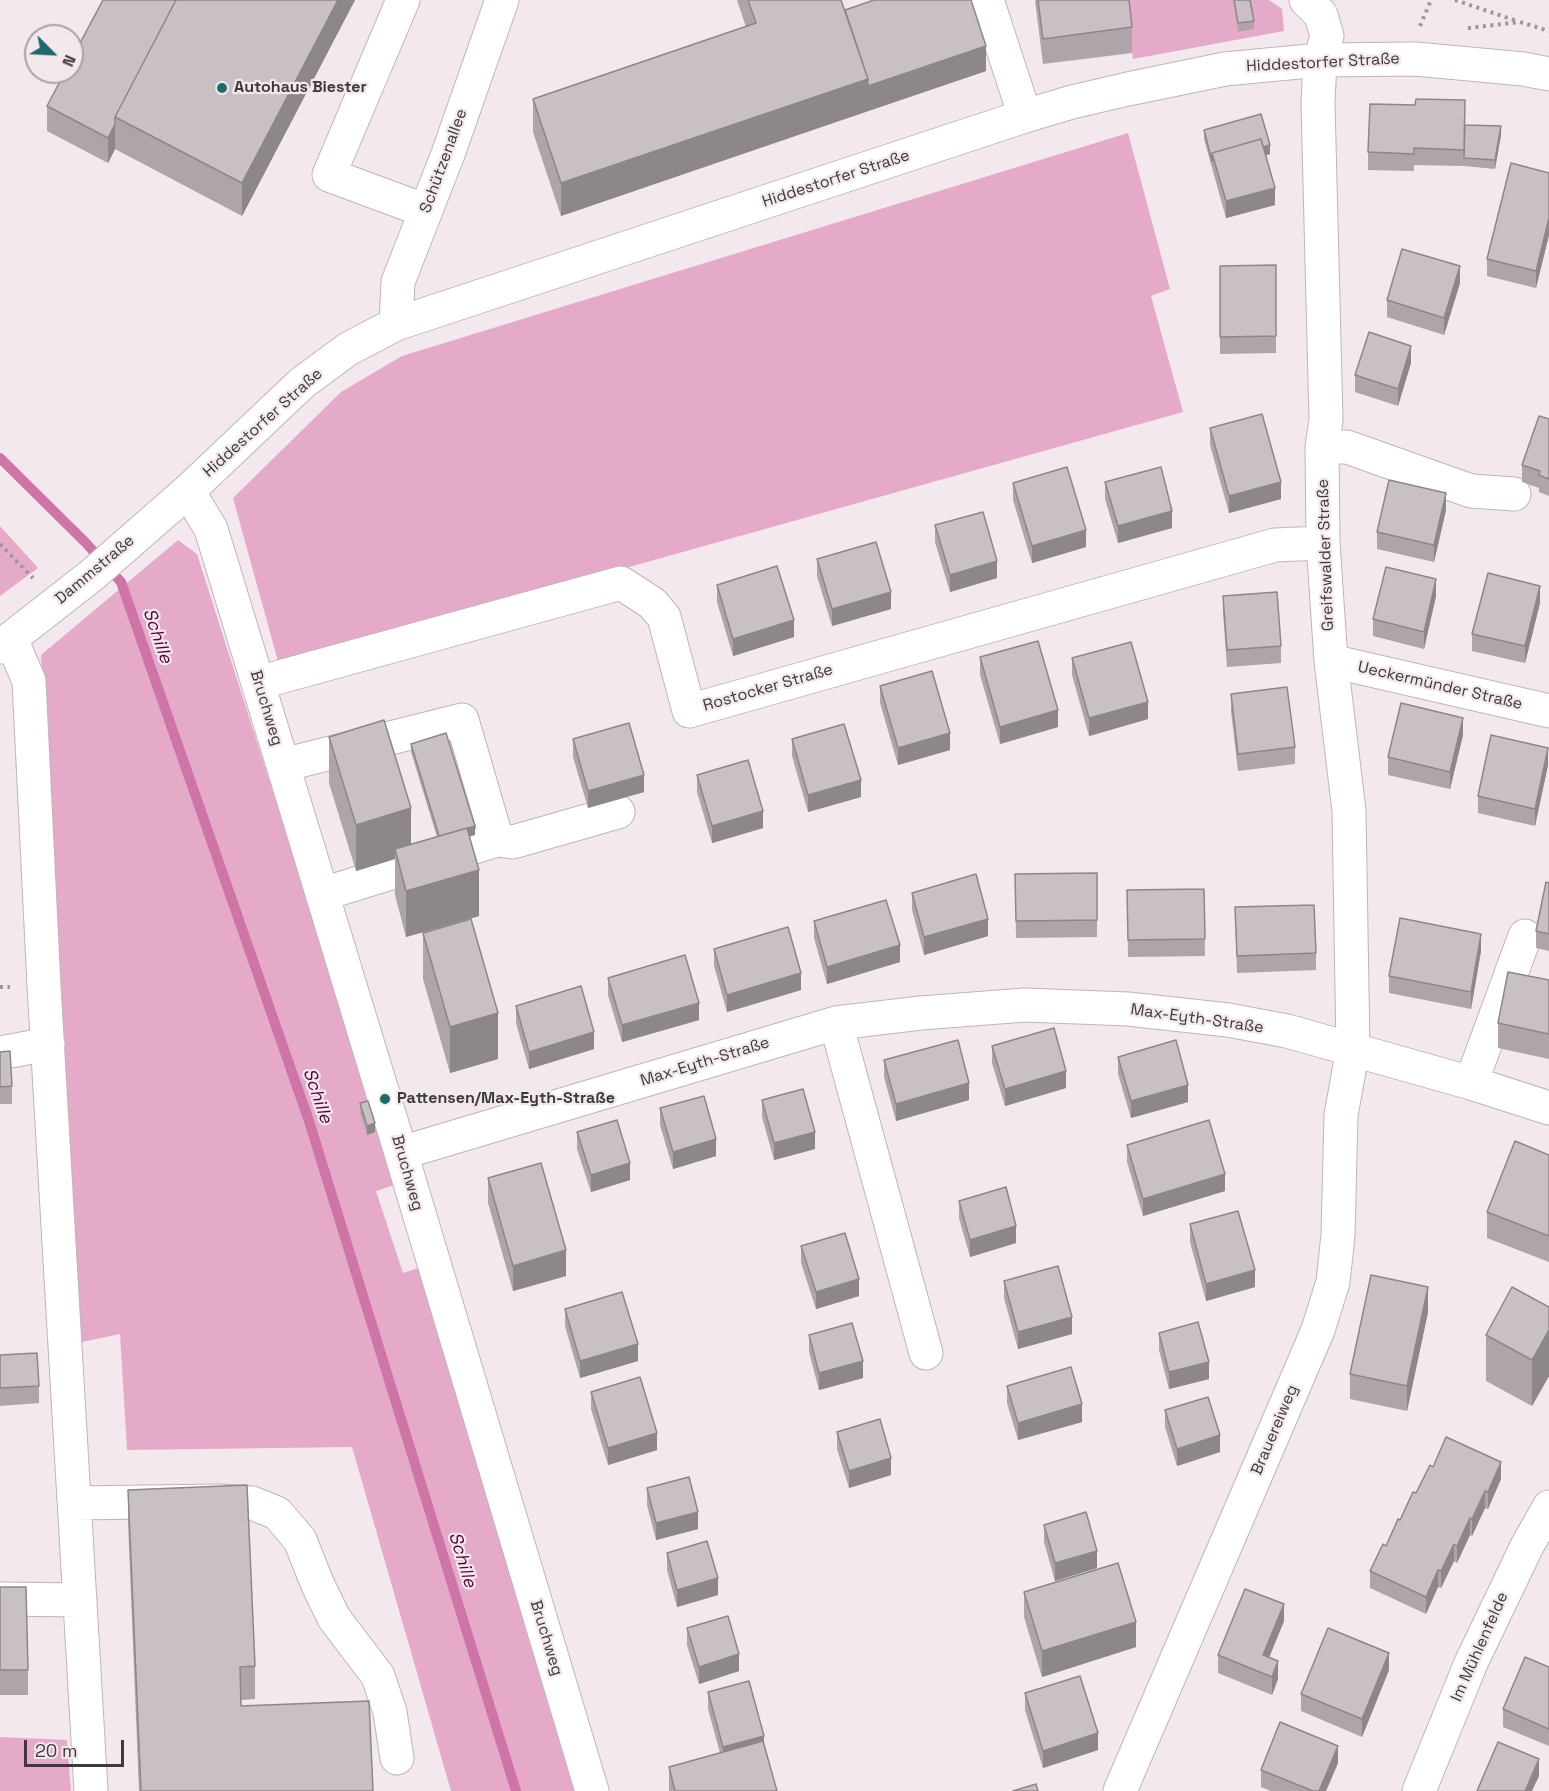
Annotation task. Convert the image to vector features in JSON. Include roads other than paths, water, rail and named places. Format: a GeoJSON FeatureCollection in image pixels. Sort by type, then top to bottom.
{"type":"FeatureCollection","features":[{"type":"Feature","properties":{"kind":"street"},"geometry":{"type":"LineString","coordinates":[[403,0],[329,175],[426,211]]}},
{"type":"Feature","properties":{"kind":"street","name":"Schützenallee"},"geometry":{"type":"LineString","coordinates":[[396,324],[398,282],[502,0]]}},
{"type":"Feature","properties":{"kind":"street"},"geometry":{"type":"LineString","coordinates":[[987,0],[1025,116]]}},
{"type":"Feature","properties":{"kind":"street","name":"Greifswalder Straße"},"geometry":{"type":"LineString","coordinates":[[1306,0],[1321,15],[1327,36],[1320,60],[1318,103],[1326,420],[1322,447],[1323,543],[1331,661],[1349,811],[1353,1049]]}},
{"type":"Feature","properties":{"kind":"street","name":"Hiddestorfer Straße"},"geometry":{"type":"LineString","coordinates":[[188,491],[302,383],[348,349],[396,324],[1025,116],[1072,102],[1225,69],[1320,60],[1416,59],[1523,69],[1549,74]]}},
{"type":"Feature","properties":{"kind":"street"},"geometry":{"type":"LineString","coordinates":[[1322,447],[1347,447],[1471,491],[1514,494]]}},
{"type":"Feature","properties":{"kind":"street","name":"Dammstraße"},"geometry":{"type":"LineString","coordinates":[[5,643],[92,575],[188,491]]}},
{"type":"Feature","properties":{"kind":"street","name":"Bruchweg"},"geometry":{"type":"LineString","coordinates":[[188,491],[211,529],[592,1791]]}},
{"type":"Feature","properties":{"kind":"street","name":"Rostocker Straße"},"geometry":{"type":"LineString","coordinates":[[258,683],[621,583],[652,603],[664,617],[689,711],[1275,544],[1323,543]]}},
{"type":"Feature","properties":{"kind":"street"},"geometry":{"type":"LineString","coordinates":[[5,643],[29,681],[91,1791]]}},
{"type":"Feature","properties":{"kind":"street","name":"Ueckermünder Straße"},"geometry":{"type":"LineString","coordinates":[[1331,661],[1549,711]]}},
{"type":"Feature","properties":{"kind":"street"},"geometry":{"type":"LineString","coordinates":[[283,765],[462,720],[497,840]]}},
{"type":"Feature","properties":{"kind":"street"},"geometry":{"type":"LineString","coordinates":[[322,894],[497,840],[513,842],[618,812]]}},
{"type":"Feature","properties":{"kind":"street"},"geometry":{"type":"LineString","coordinates":[[1471,1083],[1525,936]]}},
{"type":"Feature","properties":{"kind":"street","name":"Max-Eyth-Straße"},"geometry":{"type":"LineString","coordinates":[[401,1153],[836,1023],[921,1013],[1025,1005],[1128,1009],[1228,1020],[1287,1031],[1471,1083],[1549,1108]]}},
{"type":"Feature","properties":{"kind":"street"},"geometry":{"type":"LineString","coordinates":[[836,1023],[926,1353]]}},
{"type":"Feature","properties":{"kind":"street"},"geometry":{"type":"LineString","coordinates":[[0,1053],[48,1044]]}},
{"type":"Feature","properties":{"kind":"street","name":"Brauereiweg"},"geometry":{"type":"LineString","coordinates":[[1120,1791],[1318,1330],[1333,1282],[1338,1235],[1341,1115],[1353,1049]]}},
{"type":"Feature","properties":{"kind":"street"},"geometry":{"type":"LineString","coordinates":[[75,1503],[220,1501],[252,1503],[277,1513],[300,1540],[334,1618],[378,1676],[390,1712],[397,1758]]}},
{"type":"Feature","properties":{"kind":"street","name":"Im Mühlenfelde"},"geometry":{"type":"LineString","coordinates":[[1419,1791],[1472,1663],[1527,1546],[1549,1507]]}},
{"type":"Feature","properties":{"kind":"street"},"geometry":{"type":"LineString","coordinates":[[0,1599],[80,1600]]}},
{"type":"Feature","properties":{"kind":"waterway","name":"Schille"},"geometry":{"type":"LineString","coordinates":[[0,458],[86,543],[121,582],[309,1121],[516,1791]]}},
{"type":"Feature","properties":{"kind":"place","name":"Autohaus Biester"},"geometry":{"type":"Point","coordinates":[222,88]}},
{"type":"Feature","properties":{"kind":"place","name":"Pattensen/Max-Eyth-Straße"},"geometry":{"type":"Point","coordinates":[385,1099]}}]}
